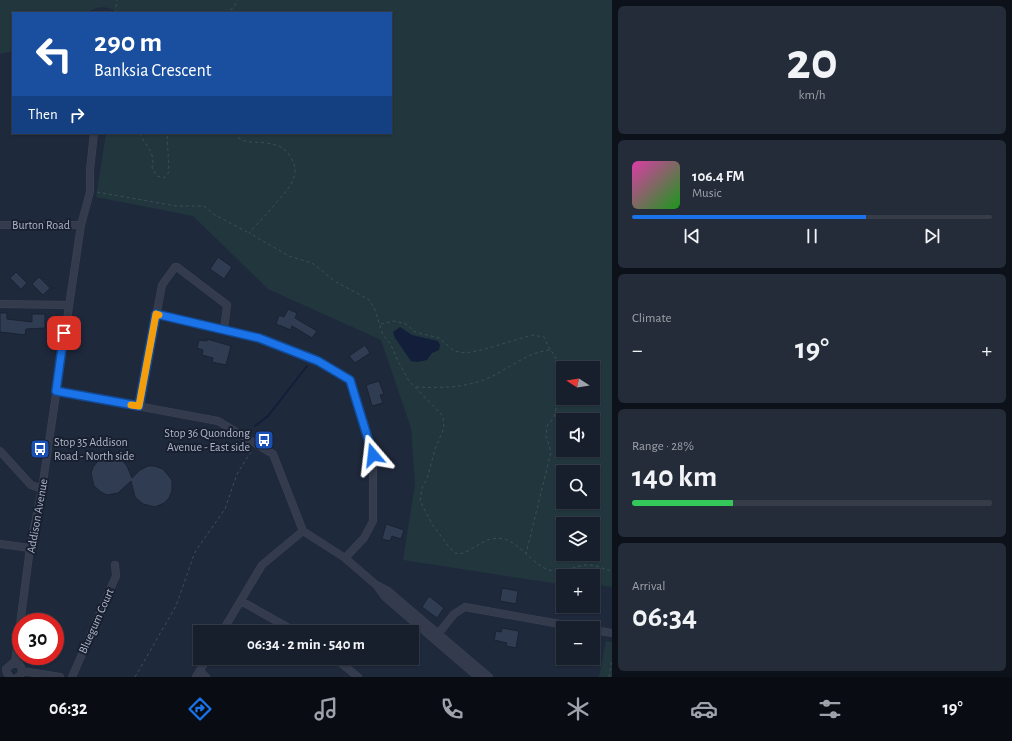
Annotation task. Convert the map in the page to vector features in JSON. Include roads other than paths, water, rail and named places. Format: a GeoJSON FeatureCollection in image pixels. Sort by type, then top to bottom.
{"type":"FeatureCollection","features":[{"type":"Feature","properties":{"kind":"street","name":"Addison Avenue"},"geometry":{"type":"LineString","coordinates":[[22,613],[30,548],[42,489],[81,225],[90,192],[90,170],[94,134]]}},
{"type":"Feature","properties":{"kind":"street","name":"Burton Road"},"geometry":{"type":"LineString","coordinates":[[0,225],[81,225]]}},
{"type":"Feature","properties":{"kind":"street"},"geometry":{"type":"LineString","coordinates":[[139,406],[162,285],[177,267],[227,305],[224,330]]}},
{"type":"Feature","properties":{"kind":"street"},"geometry":{"type":"LineString","coordinates":[[0,304],[69,304]]}},
{"type":"Feature","properties":{"kind":"street"},"geometry":{"type":"LineString","coordinates":[[156,314],[259,338],[318,361],[350,380],[373,455],[373,521],[364,538],[345,558]]}},
{"type":"Feature","properties":{"kind":"street"},"geometry":{"type":"LineString","coordinates":[[56,391],[218,421],[273,454],[303,530],[345,558],[375,584],[388,591],[478,677]]}},
{"type":"Feature","properties":{"kind":"street"},"geometry":{"type":"LineString","coordinates":[[0,451],[31,485],[42,489]]}},
{"type":"Feature","properties":{"kind":"street"},"geometry":{"type":"LineString","coordinates":[[226,625],[262,564],[303,530]]}},
{"type":"Feature","properties":{"kind":"street"},"geometry":{"type":"LineString","coordinates":[[0,544],[30,548]]}},
{"type":"Feature","properties":{"kind":"street","name":"Bluegum Court"},"geometry":{"type":"LineString","coordinates":[[72,677],[116,576],[115,565]]}},
{"type":"Feature","properties":{"kind":"street"},"geometry":{"type":"LineString","coordinates":[[241,601],[284,625]]}},
{"type":"Feature","properties":{"kind":"street"},"geometry":{"type":"LineString","coordinates":[[437,637],[454,614],[465,607],[556,623]]}},
{"type":"Feature","properties":{"kind":"street"},"geometry":{"type":"LineString","coordinates":[[600,631],[612,633]]}},
{"type":"Feature","properties":{"kind":"street"},"geometry":{"type":"LineString","coordinates":[[437,637],[489,677]]}},
{"type":"Feature","properties":{"kind":"street","name":"Addison Avenue"},"geometry":{"type":"LineString","coordinates":[[10,677],[7,674],[7,666],[12,664]]}},
{"type":"Feature","properties":{"kind":"street"},"geometry":{"type":"LineString","coordinates":[[19,665],[21,666],[20,674],[60,677]]}},
{"type":"Feature","properties":{"kind":"street"},"geometry":{"type":"LineString","coordinates":[[203,665],[198,674],[206,677]]}},
{"type":"Feature","properties":{"kind":"street"},"geometry":{"type":"LineString","coordinates":[[343,665],[358,677]]}},
{"type":"Feature","properties":{"kind":"water"},"geometry":{"type":"Polygon","coordinates":[[[400,327],[412,335],[438,341],[440,345],[439,350],[432,353],[427,360],[417,362],[411,361],[395,338],[393,332],[400,327]]]}},
{"type":"Feature","properties":{"kind":"waterway"},"geometry":{"type":"LineString","coordinates":[[255,426],[268,416],[307,366]]}},
{"type":"Feature","properties":{"kind":"place","name":"Stop 36 Quondong Avenue - East side"},"geometry":{"type":"Point","coordinates":[264,440]}},
{"type":"Feature","properties":{"kind":"place","name":"Stop 35 Addison Road - North side"},"geometry":{"type":"Point","coordinates":[40,449]}}]}
